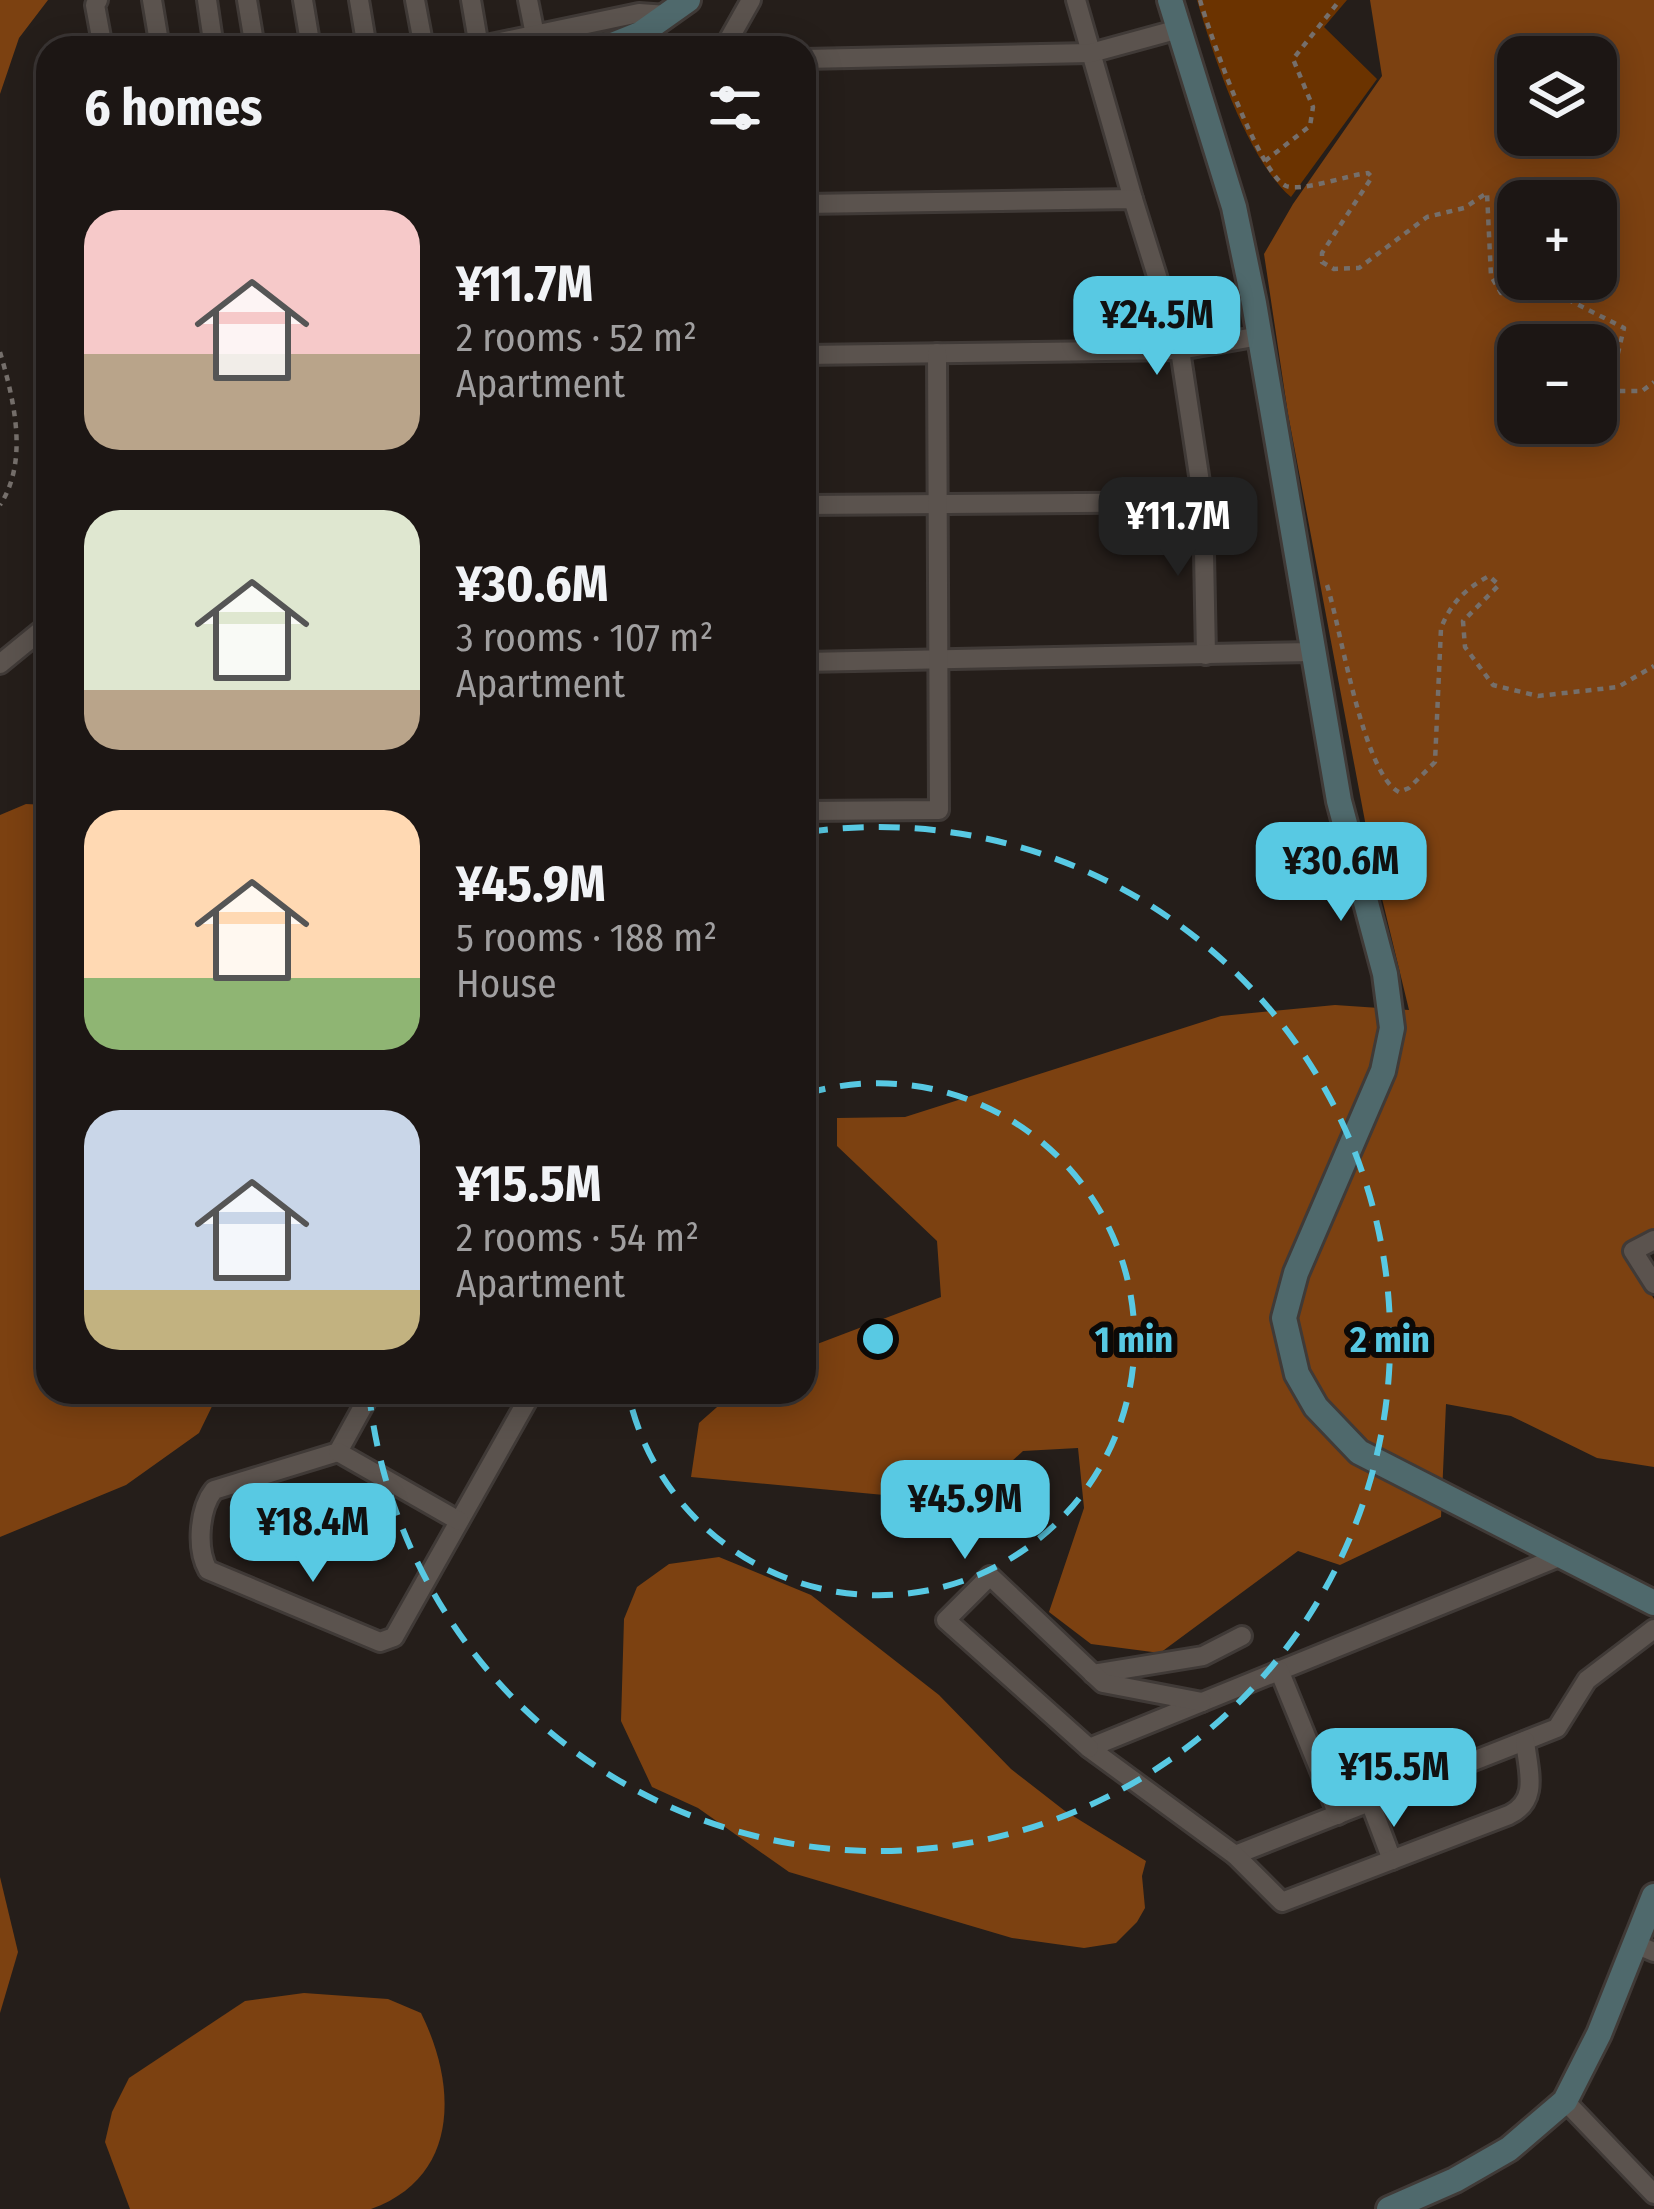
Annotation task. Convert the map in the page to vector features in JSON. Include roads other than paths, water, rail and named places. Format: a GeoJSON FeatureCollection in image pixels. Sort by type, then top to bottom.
{"type":"FeatureCollection","features":[{"type":"Feature","properties":{"kind":"street"},"geometry":{"type":"LineString","coordinates":[[98,0],[101,36]]}},
{"type":"Feature","properties":{"kind":"street"},"geometry":{"type":"LineString","coordinates":[[152,0],[158,36]]}},
{"type":"Feature","properties":{"kind":"street"},"geometry":{"type":"LineString","coordinates":[[207,0],[212,36]]}},
{"type":"Feature","properties":{"kind":"street"},"geometry":{"type":"LineString","coordinates":[[247,0],[253,36]]}},
{"type":"Feature","properties":{"kind":"street"},"geometry":{"type":"LineString","coordinates":[[303,0],[309,36]]}},
{"type":"Feature","properties":{"kind":"street"},"geometry":{"type":"LineString","coordinates":[[359,0],[365,36]]}},
{"type":"Feature","properties":{"kind":"street"},"geometry":{"type":"LineString","coordinates":[[415,0],[422,36]]}},
{"type":"Feature","properties":{"kind":"street"},"geometry":{"type":"LineString","coordinates":[[470,0],[474,36]]}},
{"type":"Feature","properties":{"kind":"street"},"geometry":{"type":"LineString","coordinates":[[528,0],[535,35]]}},
{"type":"Feature","properties":{"kind":"street"},"geometry":{"type":"LineString","coordinates":[[587,0],[591,23]]}},
{"type":"Feature","properties":{"kind":"street"},"geometry":{"type":"LineString","coordinates":[[731,36],[752,0]]}},
{"type":"Feature","properties":{"kind":"street"},"geometry":{"type":"LineString","coordinates":[[1076,0],[1180,350],[1203,502],[1206,655]]}},
{"type":"Feature","properties":{"kind":"street"},"geometry":{"type":"LineString","coordinates":[[1170,0],[1234,207],[1339,801],[1384,974],[1392,1028],[1383,1071],[1296,1273],[1284,1318],[1297,1374],[1316,1407],[1359,1452],[1654,1603]]}},
{"type":"Feature","properties":{"kind":"street"},"geometry":{"type":"LineString","coordinates":[[530,36],[662,7]]}},
{"type":"Feature","properties":{"kind":"street"},"geometry":{"type":"LineString","coordinates":[[635,36],[662,7]]}},
{"type":"Feature","properties":{"kind":"street"},"geometry":{"type":"LineString","coordinates":[[816,58],[1091,53],[1179,29]]}},
{"type":"Feature","properties":{"kind":"street"},"geometry":{"type":"LineString","coordinates":[[816,205],[1133,200]]}},
{"type":"Feature","properties":{"kind":"street"},"geometry":{"type":"LineString","coordinates":[[816,355],[1180,350],[1260,336]]}},
{"type":"Feature","properties":{"kind":"street"},"geometry":{"type":"LineString","coordinates":[[816,811],[939,810],[937,353]]}},
{"type":"Feature","properties":{"kind":"street"},"geometry":{"type":"LineString","coordinates":[[816,505],[1203,502]]}},
{"type":"Feature","properties":{"kind":"street"},"geometry":{"type":"LineString","coordinates":[[0,664],[36,635]]}},
{"type":"Feature","properties":{"kind":"street"},"geometry":{"type":"LineString","coordinates":[[816,662],[1313,652]]}},
{"type":"Feature","properties":{"kind":"street"},"geometry":{"type":"LineString","coordinates":[[1654,1240],[1633,1251],[1654,1284]]}},
{"type":"Feature","properties":{"kind":"street"},"geometry":{"type":"LineString","coordinates":[[364,1404],[338,1452],[214,1490],[204,1503],[202,1559],[208,1570],[380,1642],[394,1637],[525,1404]]}},
{"type":"Feature","properties":{"kind":"street"},"geometry":{"type":"LineString","coordinates":[[338,1452],[459,1521]]}},
{"type":"Feature","properties":{"kind":"street"},"geometry":{"type":"LineString","coordinates":[[1089,1748],[1564,1556]]}},
{"type":"Feature","properties":{"kind":"street"},"geometry":{"type":"LineString","coordinates":[[1202,1702],[1103,1683],[990,1576],[946,1620],[1089,1748],[1235,1855],[1282,1902],[1524,1808],[1530,1794],[1525,1741]]}},
{"type":"Feature","properties":{"kind":"street"},"geometry":{"type":"LineString","coordinates":[[1235,1855],[1557,1728],[1586,1680],[1654,1629]]}},
{"type":"Feature","properties":{"kind":"street"},"geometry":{"type":"LineString","coordinates":[[1093,1674],[1203,1656],[1242,1636]]}},
{"type":"Feature","properties":{"kind":"street"},"geometry":{"type":"LineString","coordinates":[[1279,1670],[1338,1815]]}},
{"type":"Feature","properties":{"kind":"street"},"geometry":{"type":"LineString","coordinates":[[1370,1802],[1392,1860]]}},
{"type":"Feature","properties":{"kind":"street"},"geometry":{"type":"LineString","coordinates":[[1389,2209],[1509,2149],[1565,2101],[1645,1948],[1654,1895]]}},
{"type":"Feature","properties":{"kind":"street"},"geometry":{"type":"LineString","coordinates":[[1565,2101],[1654,2194]]}}]}
